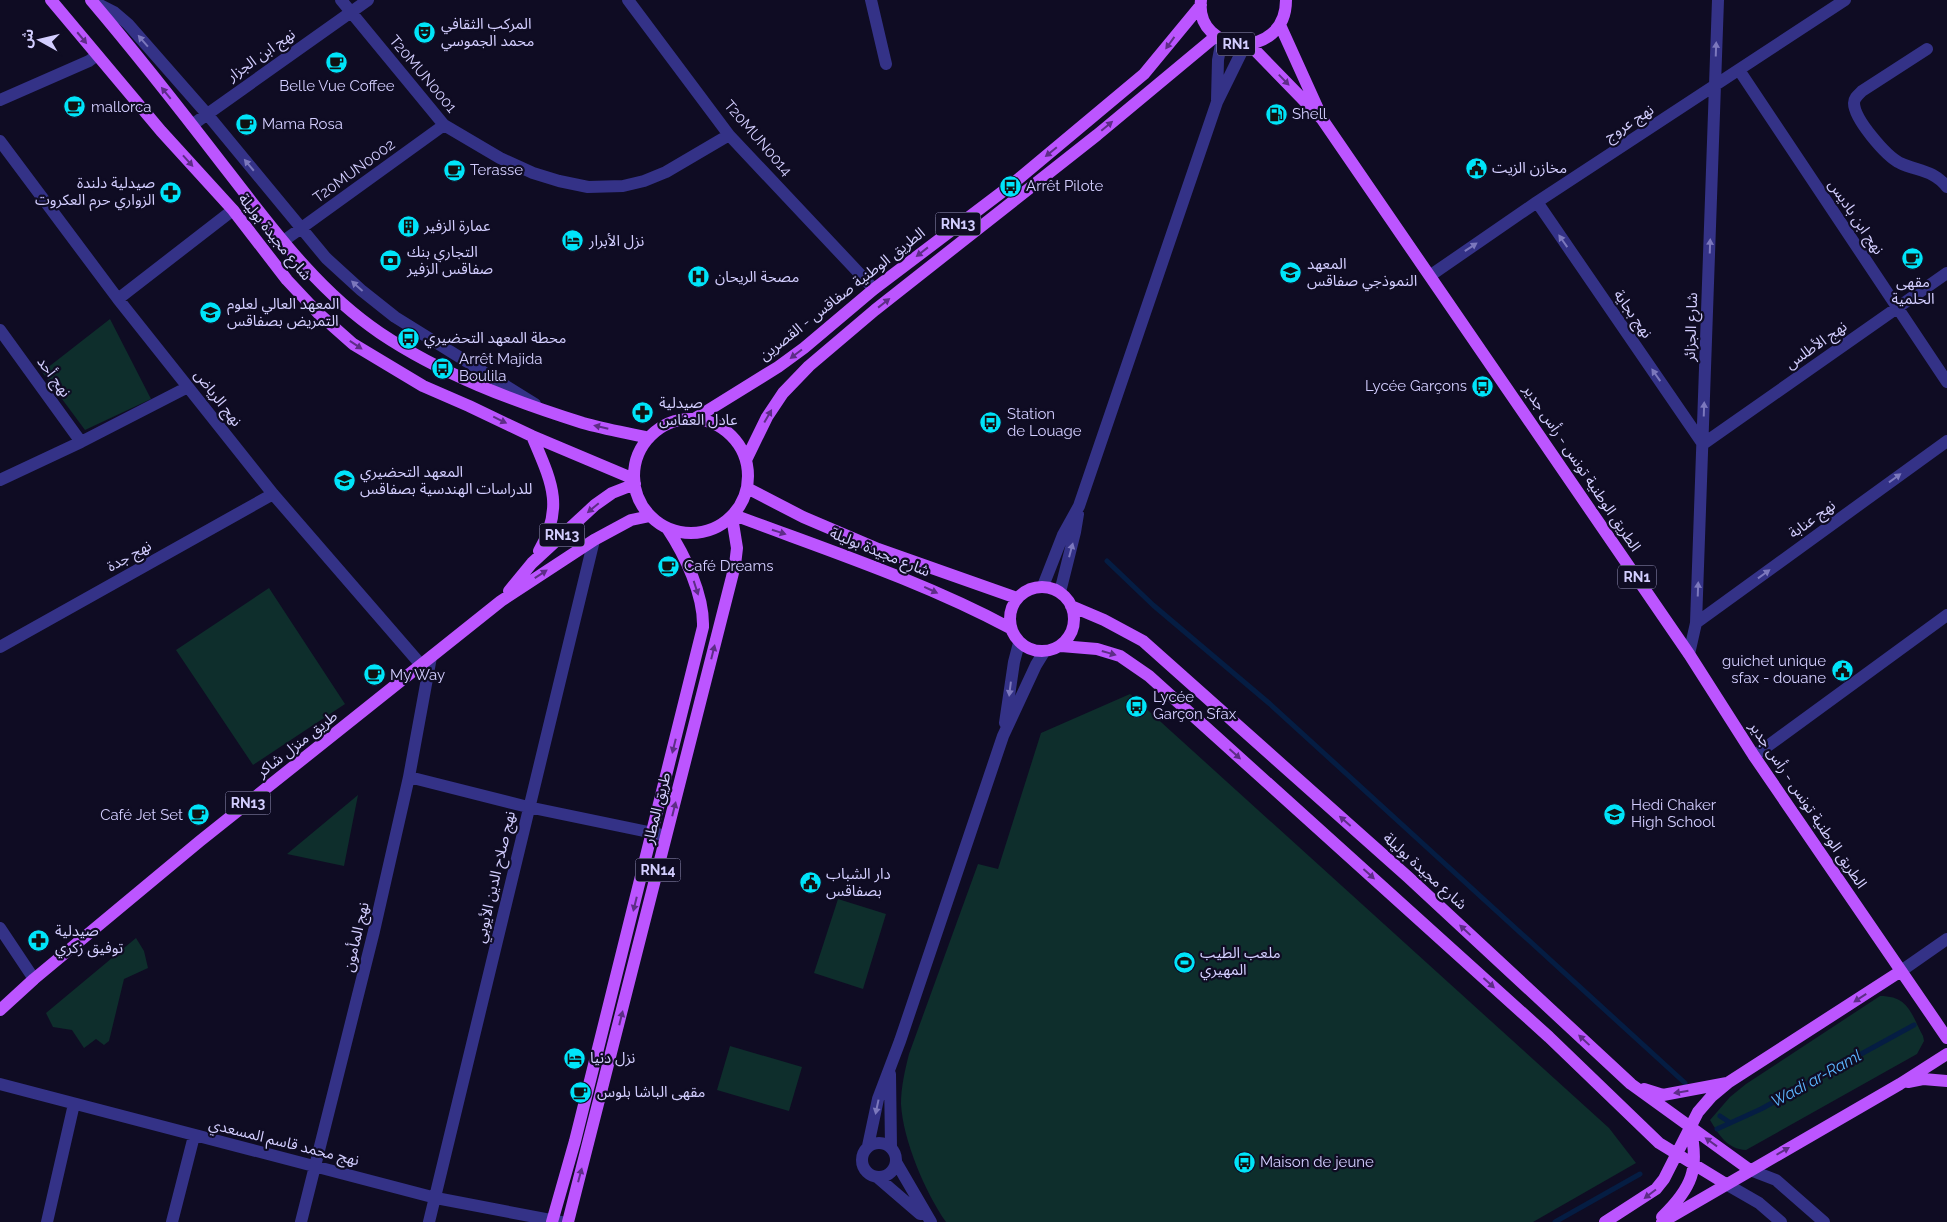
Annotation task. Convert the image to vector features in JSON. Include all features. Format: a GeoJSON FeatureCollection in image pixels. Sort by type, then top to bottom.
{"type":"FeatureCollection","features":[{"type":"Feature","properties":{"kind":"main road","name":"شارع مجيدة بوليلة"},"geometry":{"type":"LineString","coordinates":[[52,0],[161,131],[233,210],[287,280],[318,314],[353,344],[423,386],[634,482]]}},
{"type":"Feature","properties":{"kind":"main road"},"geometry":{"type":"LineString","coordinates":[[1280,25],[1285,14],[1286,0]]}},
{"type":"Feature","properties":{"kind":"main road","name":"شارع مجيدة بوليلة"},"geometry":{"type":"LineString","coordinates":[[91,1],[192,125],[282,242],[329,291],[379,332],[411,352],[486,389],[583,423],[649,438]]}},
{"type":"Feature","properties":{"kind":"main road","name":"RN1"},"geometry":{"type":"LineString","coordinates":[[1201,2],[1203,16],[1208,27],[1219,37],[1233,44],[1247,45],[1261,41],[1272,35],[1280,25]]}},
{"type":"Feature","properties":{"kind":"main road","name":"الطريق الوطنية صفاقس - القصرين"},"geometry":{"type":"LineString","coordinates":[[694,419],[778,367],[804,348],[874,289],[1010,186],[1144,74],[1201,2]]}},
{"type":"Feature","properties":{"kind":"main road","name":"الطريق الوطنية تونس - رأس جدير"},"geometry":{"type":"LineString","coordinates":[[1280,25],[1322,119]]}},
{"type":"Feature","properties":{"kind":"main road","name":"RN13"},"geometry":{"type":"LineString","coordinates":[[746,460],[768,416],[783,393],[809,366],[875,310],[1219,37]]}},
{"type":"Feature","properties":{"kind":"main road","name":"الطريق الوطنية تونس - رأس جدير"},"geometry":{"type":"LineString","coordinates":[[1247,45],[1322,119],[1690,654],[1754,756],[1947,1038]]}},
{"type":"Feature","properties":{"kind":"main road"},"geometry":{"type":"LineString","coordinates":[[694,419],[712,422],[727,431],[739,444],[746,460],[749,479],[742,503],[733,516],[718,528],[701,533],[684,533],[667,528],[650,516],[640,502],[634,482],[640,450],[649,438],[658,429],[682,420],[694,419]]}},
{"type":"Feature","properties":{"kind":"main road"},"geometry":{"type":"LineString","coordinates":[[532,436],[549,477],[553,491],[554,512],[547,538],[532,563]]}},
{"type":"Feature","properties":{"kind":"main road","name":"طريق منزل شاكر"},"geometry":{"type":"LineString","coordinates":[[501,601],[532,563],[595,505],[612,493],[634,482]]}},
{"type":"Feature","properties":{"kind":"main road","name":"شارع مجيدة بوليلة"},"geometry":{"type":"LineString","coordinates":[[747,488],[803,517],[878,549],[1017,598]]}},
{"type":"Feature","properties":{"kind":"main road","name":"طريق منزل شاكر"},"geometry":{"type":"LineString","coordinates":[[0,1010],[34,979],[200,841],[501,601],[594,540],[631,520],[650,516]]}},
{"type":"Feature","properties":{"kind":"main road","name":"شارع مجيدة بوليلة"},"geometry":{"type":"LineString","coordinates":[[733,516],[819,545],[918,584],[1010,628]]}},
{"type":"Feature","properties":{"kind":"main road","name":"طريق المطار"},"geometry":{"type":"LineString","coordinates":[[568,1222],[735,565],[737,548],[733,516]]}},
{"type":"Feature","properties":{"kind":"main road","name":"طريق المطار"},"geometry":{"type":"LineString","coordinates":[[555,1221],[703,627],[700,603],[689,568],[680,546],[667,528]]}},
{"type":"Feature","properties":{"kind":"main road","name":"شارع مجيدة بوليلة"},"geometry":{"type":"LineString","coordinates":[[1043,586],[1060,592],[1072,606],[1104,620],[1143,641],[1408,877],[1631,1084],[1750,1170]]}},
{"type":"Feature","properties":{"kind":"main road"},"geometry":{"type":"LineString","coordinates":[[1043,586],[1024,592],[1017,598],[1012,607],[1009,617],[1010,628],[1019,643],[1035,652],[1044,652],[1061,646],[1097,649],[1120,656],[1149,676],[1548,1037],[1659,1143],[1726,1184]]}},
{"type":"Feature","properties":{"kind":"main road"},"geometry":{"type":"LineString","coordinates":[[1061,646],[1072,632],[1074,623],[1072,606]]}},
{"type":"Feature","properties":{"kind":"main road"},"geometry":{"type":"LineString","coordinates":[[1605,1222],[1656,1189],[1664,1179],[1690,1127],[1704,1105],[1729,1082],[1901,971]]}},
{"type":"Feature","properties":{"kind":"main road"},"geometry":{"type":"LineString","coordinates":[[1662,1222],[1900,1084],[1947,1054]]}},
{"type":"Feature","properties":{"kind":"main road"},"geometry":{"type":"LineString","coordinates":[[1900,1084],[1923,1080],[1947,1081]]}},
{"type":"Feature","properties":{"kind":"main road"},"geometry":{"type":"LineString","coordinates":[[1631,1084],[1662,1095],[1729,1082]]}},
{"type":"Feature","properties":{"kind":"main road"},"geometry":{"type":"LineString","coordinates":[[1656,1222],[1679,1200],[1690,1182],[1694,1164],[1694,1152],[1690,1127]]}},
{"type":"Feature","properties":{"kind":"street"},"geometry":{"type":"LineString","coordinates":[[341,0],[350,12]]}},
{"type":"Feature","properties":{"kind":"street","name":"نهج ابن الجزار"},"geometry":{"type":"LineString","coordinates":[[192,125],[368,0]]}},
{"type":"Feature","properties":{"kind":"street","name":"T20MUN0014"},"geometry":{"type":"LineString","coordinates":[[628,0],[730,135],[874,289]]}},
{"type":"Feature","properties":{"kind":"street"},"geometry":{"type":"LineString","coordinates":[[871,0],[886,64]]}},
{"type":"Feature","properties":{"kind":"street","name":"شارع الجزائر"},"geometry":{"type":"LineString","coordinates":[[1690,654],[1696,623],[1718,0]]}},
{"type":"Feature","properties":{"kind":"street","name":"نهج عروج"},"geometry":{"type":"LineString","coordinates":[[1431,275],[1537,202],[1845,0]]}},
{"type":"Feature","properties":{"kind":"street","name":"شارع مجيدة بوليلة"},"geometry":{"type":"LineString","coordinates":[[91,1],[107,8],[122,18],[207,114],[326,258],[361,290],[394,317],[543,409]]}},
{"type":"Feature","properties":{"kind":"street","name":"T20MUN0001"},"geometry":{"type":"LineString","coordinates":[[350,12],[444,125],[500,158],[533,173],[559,181],[606,188],[623,186],[659,175],[730,135]]}},
{"type":"Feature","properties":{"kind":"street"},"geometry":{"type":"LineString","coordinates":[[1217,102],[1219,37]]}},
{"type":"Feature","properties":{"kind":"street"},"geometry":{"type":"LineString","coordinates":[[1043,586],[1063,535],[1079,506],[1217,102],[1247,45]]}},
{"type":"Feature","properties":{"kind":"street"},"geometry":{"type":"LineString","coordinates":[[1927,49],[1855,97],[1855,111],[1861,122],[1885,152],[1899,162],[1935,175],[1947,187]]}},
{"type":"Feature","properties":{"kind":"street"},"geometry":{"type":"LineString","coordinates":[[0,100],[89,61],[97,55]]}},
{"type":"Feature","properties":{"kind":"street","name":"نهج ابن باديس"},"geometry":{"type":"LineString","coordinates":[[1739,70],[1947,382]]}},
{"type":"Feature","properties":{"kind":"street","name":"T20MUN0002"},"geometry":{"type":"LineString","coordinates":[[282,242],[444,125]]}},
{"type":"Feature","properties":{"kind":"street","name":"نهج الرياض"},"geometry":{"type":"LineString","coordinates":[[0,141],[118,299],[273,494],[426,661]]}},
{"type":"Feature","properties":{"kind":"street","name":"نهج بجاية"},"geometry":{"type":"LineString","coordinates":[[1537,202],[1703,444]]}},
{"type":"Feature","properties":{"kind":"street"},"geometry":{"type":"LineString","coordinates":[[118,299],[233,210]]}},
{"type":"Feature","properties":{"kind":"street","name":"نهج الأطلس"},"geometry":{"type":"LineString","coordinates":[[1703,444],[1947,274]]}},
{"type":"Feature","properties":{"kind":"street","name":"نهج أحد"},"geometry":{"type":"LineString","coordinates":[[0,330],[81,442]]}},
{"type":"Feature","properties":{"kind":"street"},"geometry":{"type":"LineString","coordinates":[[0,480],[81,442],[188,387]]}},
{"type":"Feature","properties":{"kind":"street","name":"نهج عنابة"},"geometry":{"type":"LineString","coordinates":[[1696,623],[1947,441]]}},
{"type":"Feature","properties":{"kind":"street","name":"نهج جدة"},"geometry":{"type":"LineString","coordinates":[[0,647],[273,494]]}},
{"type":"Feature","properties":{"kind":"street"},"geometry":{"type":"LineString","coordinates":[[1060,592],[1076,532],[1079,506]]}},
{"type":"Feature","properties":{"kind":"street","name":"نهج صلاح الدين الأيوبي"},"geometry":{"type":"LineString","coordinates":[[429,1222],[594,540]]}},
{"type":"Feature","properties":{"kind":"street"},"geometry":{"type":"LineString","coordinates":[[1754,756],[1947,615]]}},
{"type":"Feature","properties":{"kind":"street"},"geometry":{"type":"LineString","coordinates":[[1003,736],[1014,662],[1019,643]]}},
{"type":"Feature","properties":{"kind":"street"},"geometry":{"type":"LineString","coordinates":[[930,1222],[877,1177],[867,1172],[862,1162],[862,1156],[868,1146],[878,1099],[890,1070],[1003,736],[1044,652]]}},
{"type":"Feature","properties":{"kind":"street","name":"نهج المأمون"},"geometry":{"type":"LineString","coordinates":[[302,1222],[374,931],[409,777],[426,661]]}},
{"type":"Feature","properties":{"kind":"street"},"geometry":{"type":"LineString","coordinates":[[409,777],[528,807],[667,836]]}},
{"type":"Feature","properties":{"kind":"street"},"geometry":{"type":"LineString","coordinates":[[0,928],[34,979]]}},
{"type":"Feature","properties":{"kind":"street"},"geometry":{"type":"LineString","coordinates":[[1901,971],[1947,939]]}},
{"type":"Feature","properties":{"kind":"street"},"geometry":{"type":"LineString","coordinates":[[0,1005],[14,998]]}},
{"type":"Feature","properties":{"kind":"street"},"geometry":{"type":"LineString","coordinates":[[890,1070],[891,1147],[894,1151],[896,1162],[930,1222]]}},
{"type":"Feature","properties":{"kind":"street","name":"نهج محمد قاسم المسعدي"},"geometry":{"type":"LineString","coordinates":[[0,1084],[436,1198],[555,1221]]}},
{"type":"Feature","properties":{"kind":"street"},"geometry":{"type":"LineString","coordinates":[[47,1222],[74,1104]]}},
{"type":"Feature","properties":{"kind":"street"},"geometry":{"type":"LineString","coordinates":[[172,1222],[194,1136]]}},
{"type":"Feature","properties":{"kind":"street"},"geometry":{"type":"LineString","coordinates":[[868,1146],[880,1142],[891,1147]]}},
{"type":"Feature","properties":{"kind":"street"},"geometry":{"type":"LineString","coordinates":[[877,1177],[882,1177],[892,1172],[896,1162]]}},
{"type":"Feature","properties":{"kind":"street"},"geometry":{"type":"LineString","coordinates":[[1750,1170],[1776,1180],[1824,1222]]}},
{"type":"Feature","properties":{"kind":"street"},"geometry":{"type":"LineString","coordinates":[[1726,1184],[1760,1203],[1781,1222]]}},
{"type":"Feature","properties":{"kind":"green space"},"geometry":{"type":"Polygon","coordinates":[[[110,319],[151,399],[85,430],[42,372],[110,319]]]}},
{"type":"Feature","properties":{"kind":"green space"},"geometry":{"type":"Polygon","coordinates":[[[269,588],[345,704],[253,765],[176,650],[269,588]]]}},
{"type":"Feature","properties":{"kind":"green space","name":"ملعب الطيب المهيري"},"geometry":{"type":"Polygon","coordinates":[[[1130,694],[1609,1128],[1636,1163],[1533,1222],[946,1222],[923,1181],[906,1133],[901,1098],[909,1054],[978,864],[998,869],[1041,733],[1130,694]]]}},
{"type":"Feature","properties":{"kind":"green space"},"geometry":{"type":"Polygon","coordinates":[[[358,795],[344,866],[287,854],[358,795]]]}},
{"type":"Feature","properties":{"kind":"green space"},"geometry":{"type":"Polygon","coordinates":[[[838,899],[886,914],[863,989],[814,973],[838,899]]]}},
{"type":"Feature","properties":{"kind":"green space"},"geometry":{"type":"Polygon","coordinates":[[[136,938],[144,951],[148,968],[124,979],[109,1041],[104,1045],[96,1039],[84,1048],[72,1030],[53,1027],[46,1013],[136,938]]]}},
{"type":"Feature","properties":{"kind":"green space"},"geometry":{"type":"Polygon","coordinates":[[[1880,996],[1897,999],[1912,1014],[1924,1041],[1917,1054],[1746,1150],[1734,1147],[1724,1140],[1710,1120],[1730,1097],[1746,1084],[1880,996]]]}},
{"type":"Feature","properties":{"kind":"green space"},"geometry":{"type":"Polygon","coordinates":[[[730,1046],[802,1067],[789,1111],[717,1090],[730,1046]]]}},
{"type":"Feature","properties":{"kind":"waterway"},"geometry":{"type":"LineString","coordinates":[[1107,561],[1153,605],[1270,704],[1685,1083]]}},
{"type":"Feature","properties":{"kind":"waterway","name":"Wadi ar-Raml"},"geometry":{"type":"LineString","coordinates":[[1717,1129],[1761,1109],[1914,1025]]}},
{"type":"Feature","properties":{"kind":"waterway"},"geometry":{"type":"LineString","coordinates":[[1720,1116],[1729,1122]]}},
{"type":"Feature","properties":{"kind":"waterway","name":"Wadi ar-Raml"},"geometry":{"type":"LineString","coordinates":[[1555,1222],[1640,1174]]}},
{"type":"Feature","properties":{"kind":"place","name":"المركب الثقافي محمد الجموسي"},"geometry":{"type":"Point","coordinates":[425,33]}},
{"type":"Feature","properties":{"kind":"place","name":"Belle Vue Coffee"},"geometry":{"type":"Point","coordinates":[337,63]}},
{"type":"Feature","properties":{"kind":"place","name":"mallorca"},"geometry":{"type":"Point","coordinates":[75,107]}},
{"type":"Feature","properties":{"kind":"place","name":"Shell"},"geometry":{"type":"Point","coordinates":[1276,114]}},
{"type":"Feature","properties":{"kind":"place","name":"Mama Rosa"},"geometry":{"type":"Point","coordinates":[246,124]}},
{"type":"Feature","properties":{"kind":"place","name":"مخازن الزيت"},"geometry":{"type":"Point","coordinates":[1476,168]}},
{"type":"Feature","properties":{"kind":"place","name":"Terasse"},"geometry":{"type":"Point","coordinates":[454,170]}},
{"type":"Feature","properties":{"kind":"place","name":"Arrêt Pilote"},"geometry":{"type":"Point","coordinates":[1010,186]}},
{"type":"Feature","properties":{"kind":"place","name":"صيدلية دلندة الزواري حرم العكروت"},"geometry":{"type":"Point","coordinates":[171,192]}},
{"type":"Feature","properties":{"kind":"place","name":"عمارة الزفير"},"geometry":{"type":"Point","coordinates":[408,226]}},
{"type":"Feature","properties":{"kind":"place","name":"نزل الأبرار"},"geometry":{"type":"Point","coordinates":[573,241]}},
{"type":"Feature","properties":{"kind":"place","name":"مقهى الحلمية"},"geometry":{"type":"Point","coordinates":[1913,259]}},
{"type":"Feature","properties":{"kind":"place","name":"التجاري بنك صفاقس الزفير"},"geometry":{"type":"Point","coordinates":[391,261]}},
{"type":"Feature","properties":{"kind":"place","name":"المعهد النموذجي صفاقس"},"geometry":{"type":"Point","coordinates":[1291,273]}},
{"type":"Feature","properties":{"kind":"place","name":"مصحة الريحان"},"geometry":{"type":"Point","coordinates":[699,277]}},
{"type":"Feature","properties":{"kind":"place","name":"المعهد العالي لعلوم التمريض بصفاقس"},"geometry":{"type":"Point","coordinates":[211,313]}},
{"type":"Feature","properties":{"kind":"place","name":"محطة المعهد التحضيري"},"geometry":{"type":"Point","coordinates":[408,338]}},
{"type":"Feature","properties":{"kind":"place","name":"Arrêt Majida Boulila"},"geometry":{"type":"Point","coordinates":[443,368]}},
{"type":"Feature","properties":{"kind":"place","name":"Lycée Garçons"},"geometry":{"type":"Point","coordinates":[1483,386]}},
{"type":"Feature","properties":{"kind":"place","name":"صيدلية عادل العفاس"},"geometry":{"type":"Point","coordinates":[643,412]}},
{"type":"Feature","properties":{"kind":"place","name":"Station de Louage"},"geometry":{"type":"Point","coordinates":[991,423]}},
{"type":"Feature","properties":{"kind":"place","name":"المعهد التحضيري للدراسات الهندسية بصفاقس"},"geometry":{"type":"Point","coordinates":[344,481]}},
{"type":"Feature","properties":{"kind":"place","name":"Café Dreams"},"geometry":{"type":"Point","coordinates":[668,566]}},
{"type":"Feature","properties":{"kind":"place","name":"guichet unique sfax - douane"},"geometry":{"type":"Point","coordinates":[1842,670]}},
{"type":"Feature","properties":{"kind":"place","name":"My Way"},"geometry":{"type":"Point","coordinates":[374,675]}},
{"type":"Feature","properties":{"kind":"place","name":"Lycée Garçon Sfax"},"geometry":{"type":"Point","coordinates":[1137,706]}},
{"type":"Feature","properties":{"kind":"place","name":"Hedi Chaker High School"},"geometry":{"type":"Point","coordinates":[1615,814]}},
{"type":"Feature","properties":{"kind":"place","name":"Café Jet Set"},"geometry":{"type":"Point","coordinates":[199,815]}},
{"type":"Feature","properties":{"kind":"place","name":"دار الشباب بصفاقس"},"geometry":{"type":"Point","coordinates":[810,883]}},
{"type":"Feature","properties":{"kind":"place","name":"صيدلية توفيق زكري"},"geometry":{"type":"Point","coordinates":[39,940]}},
{"type":"Feature","properties":{"kind":"place","name":"ملعب الطيب المهيري"},"geometry":{"type":"Point","coordinates":[1184,962]}},
{"type":"Feature","properties":{"kind":"place","name":"نزل دنيا"},"geometry":{"type":"Point","coordinates":[574,1058]}},
{"type":"Feature","properties":{"kind":"place","name":"مقهى الباشا بلوس"},"geometry":{"type":"Point","coordinates":[581,1092]}},
{"type":"Feature","properties":{"kind":"place","name":"Maison de jeune"},"geometry":{"type":"Point","coordinates":[1244,1162]}}]}
